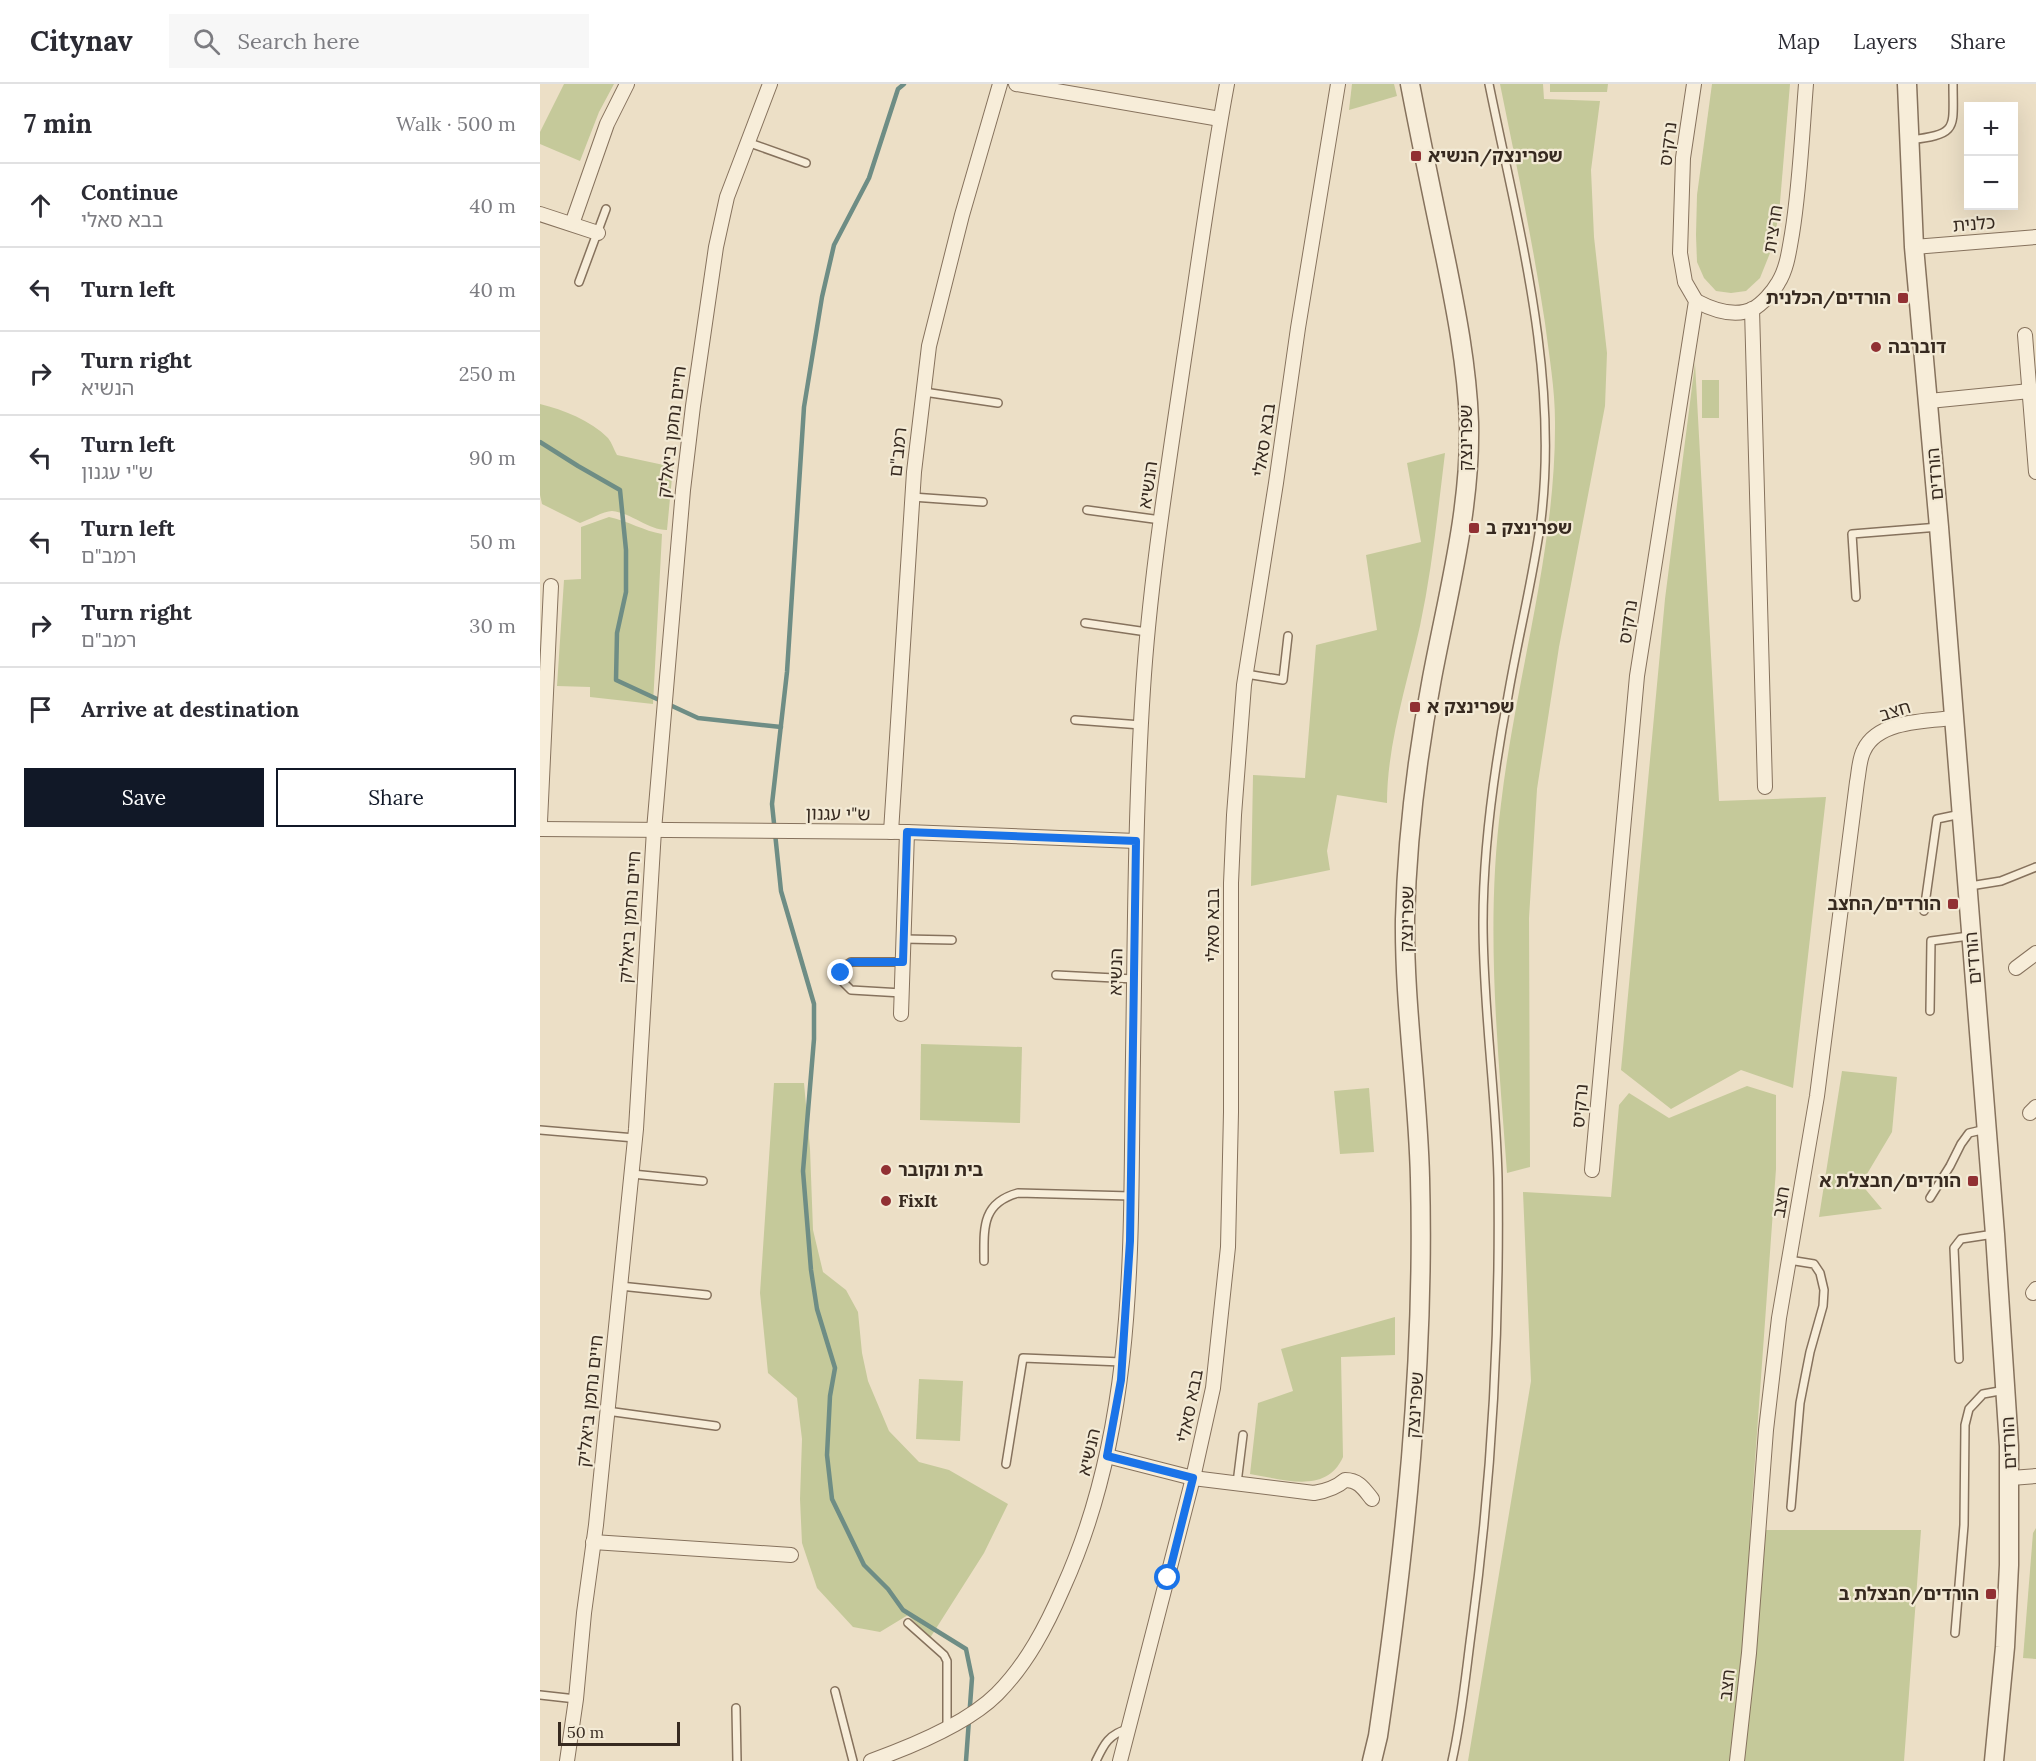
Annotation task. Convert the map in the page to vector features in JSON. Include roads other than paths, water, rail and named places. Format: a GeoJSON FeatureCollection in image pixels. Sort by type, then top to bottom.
{"type":"FeatureCollection","features":[{"type":"Feature","properties":{"kind":"street"},"geometry":{"type":"LineString","coordinates":[[573,224],[607,124],[627,84]]}},
{"type":"Feature","properties":{"kind":"street","name":"חיים נחמן ביאליק"},"geometry":{"type":"LineString","coordinates":[[570,1761],[632,1174],[654,830],[683,490],[693,406],[716,247],[728,197],[770,84]]}},
{"type":"Feature","properties":{"kind":"street","name":"רמב\"ם"},"geometry":{"type":"LineString","coordinates":[[891,832],[912,497],[929,346],[1000,84]]}},
{"type":"Feature","properties":{"kind":"street"},"geometry":{"type":"LineString","coordinates":[[1016,84],[1220,120]]}},
{"type":"Feature","properties":{"kind":"street","name":"הנשיא"},"geometry":{"type":"LineString","coordinates":[[871,1761],[899,1751],[965,1718],[996,1695],[1031,1651],[1051,1616],[1077,1558],[1098,1493],[1112,1438],[1122,1362],[1130,1241],[1136,841],[1147,632],[1161,520],[1227,84]]}},
{"type":"Feature","properties":{"kind":"street","name":"בבא סאלי"},"geometry":{"type":"LineString","coordinates":[[1120,1761],[1193,1478],[1213,1388],[1228,1247],[1233,815],[1246,674],[1298,328],[1338,84]]}},
{"type":"Feature","properties":{"kind":"street","name":"שפרינצק"},"geometry":{"type":"LineString","coordinates":[[1372,1761],[1378,1736],[1400,1582],[1417,1377],[1420,1176],[1407,984],[1408,862],[1424,726],[1464,510],[1468,422],[1465,376],[1454,301],[1410,84]]}},
{"type":"Feature","properties":{"kind":"street","name":"נרקיס"},"geometry":{"type":"LineString","coordinates":[[1592,1170],[1637,676],[1696,301],[1685,282],[1680,253],[1683,158],[1694,84]]}},
{"type":"Feature","properties":{"kind":"street","name":"חרצית"},"geometry":{"type":"LineString","coordinates":[[1752,309],[1767,297],[1778,283],[1786,265],[1796,211],[1806,84]]}},
{"type":"Feature","properties":{"kind":"street","name":"הורדים"},"geometry":{"type":"LineString","coordinates":[[1907,84],[1914,247],[1929,401],[1987,1129],[2011,1478],[2005,1647],[1994,1761]]}},
{"type":"Feature","properties":{"kind":"street"},"geometry":{"type":"LineString","coordinates":[[540,214],[598,232]]}},
{"type":"Feature","properties":{"kind":"street","name":"כלנית"},"geometry":{"type":"LineString","coordinates":[[1914,247],[2036,237]]}},
{"type":"Feature","properties":{"kind":"street"},"geometry":{"type":"LineString","coordinates":[[1696,301],[1716,311],[1732,313],[1752,309],[1765,788]]}},
{"type":"Feature","properties":{"kind":"street"},"geometry":{"type":"LineString","coordinates":[[2025,335],[2036,472]]}},
{"type":"Feature","properties":{"kind":"street"},"geometry":{"type":"LineString","coordinates":[[1929,401],[2030,391]]}},
{"type":"Feature","properties":{"kind":"street"},"geometry":{"type":"LineString","coordinates":[[540,822],[551,586]]}},
{"type":"Feature","properties":{"kind":"street","name":"חצב"},"geometry":{"type":"LineString","coordinates":[[1737,1761],[1749,1653],[1766,1430],[1779,1318],[1817,1096],[1857,782],[1864,749],[1876,736],[1889,728],[1908,723],[1954,718]]}},
{"type":"Feature","properties":{"kind":"street","name":"ש\"י עגנון"},"geometry":{"type":"LineString","coordinates":[[540,829],[907,832],[1136,841]]}},
{"type":"Feature","properties":{"kind":"street"},"geometry":{"type":"LineString","coordinates":[[901,1014],[907,832]]}},
{"type":"Feature","properties":{"kind":"street"},"geometry":{"type":"LineString","coordinates":[[2016,968],[2036,953]]}},
{"type":"Feature","properties":{"kind":"street"},"geometry":{"type":"LineString","coordinates":[[1107,1456],[1193,1478],[1314,1493],[1327,1491],[1345,1480],[1353,1480],[1359,1483],[1372,1498]]}},
{"type":"Feature","properties":{"kind":"street"},"geometry":{"type":"LineString","coordinates":[[2011,1478],[2036,1476]]}},
{"type":"Feature","properties":{"kind":"street"},"geometry":{"type":"LineString","coordinates":[[593,1542],[791,1555]]}},
{"type":"Feature","properties":{"kind":"lane"},"geometry":{"type":"LineString","coordinates":[[1452,1761],[1477,1591],[1495,1380],[1497,1173],[1485,981],[1483,920],[1486,868],[1499,749],[1541,519],[1546,420],[1542,367],[1531,288],[1489,84]]}},
{"type":"Feature","properties":{"kind":"lane"},"geometry":{"type":"LineString","coordinates":[[1909,140],[1936,137],[1946,132],[1953,123],[1953,84]]}},
{"type":"Feature","properties":{"kind":"lane"},"geometry":{"type":"LineString","coordinates":[[747,142],[806,163]]}},
{"type":"Feature","properties":{"kind":"lane"},"geometry":{"type":"LineString","coordinates":[[579,282],[606,209]]}},
{"type":"Feature","properties":{"kind":"lane"},"geometry":{"type":"LineString","coordinates":[[923,392],[998,403]]}},
{"type":"Feature","properties":{"kind":"lane"},"geometry":{"type":"LineString","coordinates":[[912,497],[983,502]]}},
{"type":"Feature","properties":{"kind":"lane"},"geometry":{"type":"LineString","coordinates":[[1087,510],[1161,520]]}},
{"type":"Feature","properties":{"kind":"lane"},"geometry":{"type":"LineString","coordinates":[[1856,597],[1852,534],[1939,527]]}},
{"type":"Feature","properties":{"kind":"lane"},"geometry":{"type":"LineString","coordinates":[[1085,623],[1147,632]]}},
{"type":"Feature","properties":{"kind":"lane"},"geometry":{"type":"LineString","coordinates":[[1246,674],[1283,680],[1288,636]]}},
{"type":"Feature","properties":{"kind":"lane"},"geometry":{"type":"LineString","coordinates":[[1075,720],[1141,725]]}},
{"type":"Feature","properties":{"kind":"lane"},"geometry":{"type":"LineString","coordinates":[[1924,911],[1937,819],[1961,814]]}},
{"type":"Feature","properties":{"kind":"lane"},"geometry":{"type":"LineString","coordinates":[[1966,886],[2001,881],[2036,867]]}},
{"type":"Feature","properties":{"kind":"lane"},"geometry":{"type":"LineString","coordinates":[[1930,1011],[1931,941],[1971,936]]}},
{"type":"Feature","properties":{"kind":"lane"},"geometry":{"type":"LineString","coordinates":[[904,939],[952,940]]}},
{"type":"Feature","properties":{"kind":"lane"},"geometry":{"type":"LineString","coordinates":[[902,993],[850,990],[840,979],[842,968],[851,962],[903,962]]}},
{"type":"Feature","properties":{"kind":"lane"},"geometry":{"type":"LineString","coordinates":[[1056,975],[1134,979]]}},
{"type":"Feature","properties":{"kind":"lane"},"geometry":{"type":"LineString","coordinates":[[1930,1198],[1969,1133],[1987,1129]]}},
{"type":"Feature","properties":{"kind":"lane"},"geometry":{"type":"LineString","coordinates":[[540,1130],[635,1138]]}},
{"type":"Feature","properties":{"kind":"lane"},"geometry":{"type":"LineString","coordinates":[[632,1174],[703,1181]]}},
{"type":"Feature","properties":{"kind":"lane"},"geometry":{"type":"LineString","coordinates":[[984,1261],[985,1222],[992,1207],[1006,1196],[1018,1193],[1131,1196]]}},
{"type":"Feature","properties":{"kind":"lane"},"geometry":{"type":"LineString","coordinates":[[1959,1359],[1954,1248],[1961,1239],[1995,1234]]}},
{"type":"Feature","properties":{"kind":"lane"},"geometry":{"type":"LineString","coordinates":[[1789,1260],[1814,1264],[1820,1273],[1824,1290],[1823,1306],[1810,1352],[1800,1403],[1791,1507]]}},
{"type":"Feature","properties":{"kind":"lane"},"geometry":{"type":"LineString","coordinates":[[620,1286],[707,1295]]}},
{"type":"Feature","properties":{"kind":"lane"},"geometry":{"type":"LineString","coordinates":[[1006,1464],[1023,1358],[1122,1362]]}},
{"type":"Feature","properties":{"kind":"lane"},"geometry":{"type":"LineString","coordinates":[[1955,1633],[1964,1525],[1965,1425],[1969,1409],[1983,1394],[2006,1390]]}},
{"type":"Feature","properties":{"kind":"lane"},"geometry":{"type":"LineString","coordinates":[[607,1411],[716,1426]]}},
{"type":"Feature","properties":{"kind":"lane"},"geometry":{"type":"LineString","coordinates":[[1237,1483],[1243,1435]]}},
{"type":"Feature","properties":{"kind":"lane"},"geometry":{"type":"LineString","coordinates":[[908,1623],[944,1655],[947,1661],[947,1727]]}},
{"type":"Feature","properties":{"kind":"lane"},"geometry":{"type":"LineString","coordinates":[[835,1691],[853,1761]]}},
{"type":"Feature","properties":{"kind":"lane"},"geometry":{"type":"LineString","coordinates":[[540,1695],[576,1699]]}},
{"type":"Feature","properties":{"kind":"lane"},"geometry":{"type":"LineString","coordinates":[[736,1708],[737,1761]]}},
{"type":"Feature","properties":{"kind":"lane"},"geometry":{"type":"LineString","coordinates":[[1096,1761],[1106,1740],[1116,1732],[1128,1730]]}},
{"type":"Feature","properties":{"kind":"waterway"},"geometry":{"type":"LineString","coordinates":[[904,84],[898,89],[869,178],[834,245],[822,297],[804,407],[787,672],[772,804],[781,891],[814,1004],[814,1039],[803,1171],[811,1270],[817,1309],[835,1368],[830,1396],[827,1455],[832,1499],[864,1565],[888,1589],[903,1610],[966,1649],[972,1678],[966,1761]]}},
{"type":"Feature","properties":{"kind":"waterway"},"geometry":{"type":"LineString","coordinates":[[540,442],[620,490],[626,550],[626,592],[617,633],[616,680],[698,718],[781,727]]}},
{"type":"Feature","properties":{"kind":"place","name":"שפרינצק/הנשיא"},"geometry":{"type":"Point","coordinates":[1416,156]}},
{"type":"Feature","properties":{"kind":"place","name":"הורדים/הכלנית"},"geometry":{"type":"Point","coordinates":[1903,298]}},
{"type":"Feature","properties":{"kind":"place","name":"דוברבה"},"geometry":{"type":"Point","coordinates":[1876,347]}},
{"type":"Feature","properties":{"kind":"place","name":"שפרינצק ב"},"geometry":{"type":"Point","coordinates":[1474,528]}},
{"type":"Feature","properties":{"kind":"place","name":"שפרינצק א"},"geometry":{"type":"Point","coordinates":[1415,707]}},
{"type":"Feature","properties":{"kind":"place","name":"הורדים/החצב"},"geometry":{"type":"Point","coordinates":[1953,904]}},
{"type":"Feature","properties":{"kind":"place","name":"בית ונקובר"},"geometry":{"type":"Point","coordinates":[886,1170]}},
{"type":"Feature","properties":{"kind":"place","name":"הורדים/חבצלת א"},"geometry":{"type":"Point","coordinates":[1973,1181]}},
{"type":"Feature","properties":{"kind":"place","name":"FixIt"},"geometry":{"type":"Point","coordinates":[886,1201]}},
{"type":"Feature","properties":{"kind":"place","name":"הורדים/חבצלת ב"},"geometry":{"type":"Point","coordinates":[1991,1594]}}]}
